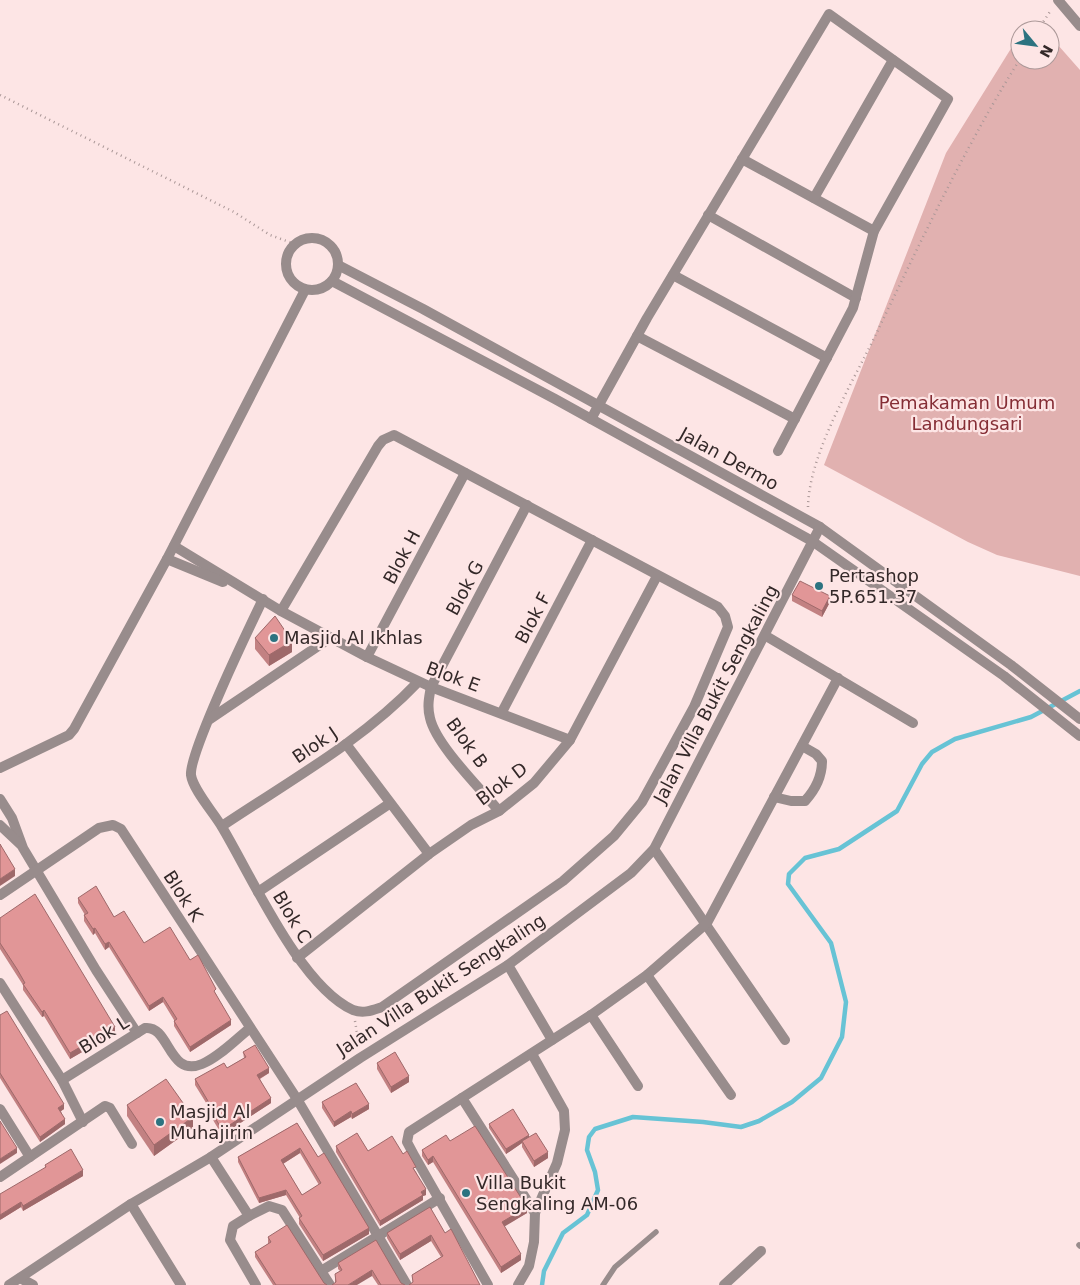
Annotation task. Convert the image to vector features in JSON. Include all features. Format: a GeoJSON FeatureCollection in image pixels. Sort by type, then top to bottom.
{"type":"FeatureCollection","features":[{"type":"Feature","properties":{"kind":"street"},"geometry":{"type":"LineString","coordinates":[[1055,4],[1080,26]]}},
{"type":"Feature","properties":{"kind":"street"},"geometry":{"type":"LineString","coordinates":[[591,419],[708,215],[829,14],[948,99],[874,231],[853,308],[778,451]]}},
{"type":"Feature","properties":{"kind":"street"},"geometry":{"type":"LineString","coordinates":[[814,198],[893,60]]}},
{"type":"Feature","properties":{"kind":"street"},"geometry":{"type":"LineString","coordinates":[[742,159],[874,231]]}},
{"type":"Feature","properties":{"kind":"street"},"geometry":{"type":"LineString","coordinates":[[708,215],[856,298]]}},
{"type":"Feature","properties":{"kind":"street"},"geometry":{"type":"LineString","coordinates":[[311,238],[327,243],[337,256],[338,265],[332,281],[320,289],[305,290],[291,281],[286,266],[286,258],[295,244],[311,238]]}},
{"type":"Feature","properties":{"kind":"street","name":"Jalan Dermo"},"geometry":{"type":"LineString","coordinates":[[338,265],[599,405],[820,527],[1011,665],[1079,719]]}},
{"type":"Feature","properties":{"kind":"street"},"geometry":{"type":"LineString","coordinates":[[673,275],[827,358]]}},
{"type":"Feature","properties":{"kind":"street"},"geometry":{"type":"LineString","coordinates":[[332,281],[555,399],[812,541],[1004,676],[1080,736]]}},
{"type":"Feature","properties":{"kind":"street"},"geometry":{"type":"LineString","coordinates":[[0,768],[69,735],[74,730],[174,546],[305,290]]}},
{"type":"Feature","properties":{"kind":"street"},"geometry":{"type":"LineString","coordinates":[[637,336],[796,419]]}},
{"type":"Feature","properties":{"kind":"street"},"geometry":{"type":"LineString","coordinates":[[555,399],[564,386]]}},
{"type":"Feature","properties":{"kind":"street"},"geometry":{"type":"LineString","coordinates":[[281,610],[383,440],[394,435],[718,607],[725,616],[728,627],[694,707],[642,802],[614,836],[563,881],[382,1007],[367,1012],[354,1010]]}},
{"type":"Feature","properties":{"kind":"street","name":"Blok H"},"geometry":{"type":"LineString","coordinates":[[367,657],[465,473]]}},
{"type":"Feature","properties":{"kind":"street","name":"Blok G"},"geometry":{"type":"LineString","coordinates":[[431,687],[527,505]]}},
{"type":"Feature","properties":{"kind":"street","name":"Jalan Villa Bukit Sengkaling"},"geometry":{"type":"LineString","coordinates":[[8,1285],[131,1204],[211,1157],[360,1058],[508,965],[631,873],[654,849],[766,636],[820,527]]}},
{"type":"Feature","properties":{"kind":"street","name":"Blok F"},"geometry":{"type":"LineString","coordinates":[[502,712],[592,540]]}},
{"type":"Feature","properties":{"kind":"street","name":"Blok E"},"geometry":{"type":"LineString","coordinates":[[174,546],[330,638],[418,682],[502,712],[570,740]]}},
{"type":"Feature","properties":{"kind":"street"},"geometry":{"type":"LineString","coordinates":[[167,558],[263,600]]}},
{"type":"Feature","properties":{"kind":"street","name":"Blok D"},"geometry":{"type":"LineString","coordinates":[[297,958],[429,854],[471,825],[498,811],[534,783],[570,740],[657,576]]}},
{"type":"Feature","properties":{"kind":"street","name":"Blok C"},"geometry":{"type":"LineString","coordinates":[[263,600],[210,719],[192,764],[191,775],[297,958],[322,986],[354,1010]]}},
{"type":"Feature","properties":{"kind":"street"},"geometry":{"type":"LineString","coordinates":[[766,636],[913,723]]}},
{"type":"Feature","properties":{"kind":"street"},"geometry":{"type":"LineString","coordinates":[[210,719],[330,638]]}},
{"type":"Feature","properties":{"kind":"street"},"geometry":{"type":"LineString","coordinates":[[1004,676],[1011,665]]}},
{"type":"Feature","properties":{"kind":"street"},"geometry":{"type":"LineString","coordinates":[[488,1285],[440,1198],[414,1157],[407,1142],[409,1132],[591,1015],[647,975],[707,923],[838,678]]}},
{"type":"Feature","properties":{"kind":"street","name":"Blok J"},"geometry":{"type":"LineString","coordinates":[[222,826],[346,744],[391,710],[418,682]]}},
{"type":"Feature","properties":{"kind":"street","name":"Blok B"},"geometry":{"type":"LineString","coordinates":[[431,687],[428,702],[430,719],[439,736],[498,811]]}},
{"type":"Feature","properties":{"kind":"street"},"geometry":{"type":"LineString","coordinates":[[346,744],[389,804],[429,854]]}},
{"type":"Feature","properties":{"kind":"street"},"geometry":{"type":"LineString","coordinates":[[774,798],[805,801],[813,792],[822,773],[822,762],[816,754],[802,746]]}},
{"type":"Feature","properties":{"kind":"street"},"geometry":{"type":"LineString","coordinates":[[0,799],[12,818],[23,848],[96,970],[137,1033]]}},
{"type":"Feature","properties":{"kind":"street"},"geometry":{"type":"LineString","coordinates":[[258,892],[389,804]]}},
{"type":"Feature","properties":{"kind":"street"},"geometry":{"type":"LineString","coordinates":[[0,825],[23,848]]}},
{"type":"Feature","properties":{"kind":"street","name":"Blok K"},"geometry":{"type":"LineString","coordinates":[[0,895],[99,828],[113,825],[121,829],[297,1100],[407,1285]]}},
{"type":"Feature","properties":{"kind":"street"},"geometry":{"type":"LineString","coordinates":[[654,849],[664,866],[707,923],[784,1040]]}},
{"type":"Feature","properties":{"kind":"street"},"geometry":{"type":"LineString","coordinates":[[508,965],[552,1040]]}},
{"type":"Feature","properties":{"kind":"street"},"geometry":{"type":"LineString","coordinates":[[647,975],[731,1095]]}},
{"type":"Feature","properties":{"kind":"street"},"geometry":{"type":"LineString","coordinates":[[0,984],[62,1080],[84,1122]]}},
{"type":"Feature","properties":{"kind":"street"},"geometry":{"type":"LineString","coordinates":[[591,1015],[638,1086]]}},
{"type":"Feature","properties":{"kind":"street","name":"Blok L"},"geometry":{"type":"LineString","coordinates":[[62,1080],[137,1033],[152,1027],[158,1031],[171,1054],[182,1064],[196,1066],[208,1061],[250,1029]]}},
{"type":"Feature","properties":{"kind":"street"},"geometry":{"type":"LineString","coordinates":[[518,1285],[529,1266],[534,1242],[535,1213],[557,1163],[565,1130],[564,1111],[532,1054]]}},
{"type":"Feature","properties":{"kind":"street"},"geometry":{"type":"LineString","coordinates":[[462,1098],[535,1213]]}},
{"type":"Feature","properties":{"kind":"street"},"geometry":{"type":"LineString","coordinates":[[0,1177],[108,1106],[132,1144]]}},
{"type":"Feature","properties":{"kind":"street"},"geometry":{"type":"LineString","coordinates":[[0,1109],[30,1157]]}},
{"type":"Feature","properties":{"kind":"street"},"geometry":{"type":"LineString","coordinates":[[211,1157],[249,1216]]}},
{"type":"Feature","properties":{"kind":"street"},"geometry":{"type":"LineString","coordinates":[[321,1271],[440,1198]]}},
{"type":"Feature","properties":{"kind":"street"},"geometry":{"type":"LineString","coordinates":[[131,1204],[182,1285]]}},
{"type":"Feature","properties":{"kind":"street"},"geometry":{"type":"LineString","coordinates":[[256,1285],[230,1240],[233,1226],[269,1206],[282,1210],[330,1285]]}},
{"type":"Feature","properties":{"kind":"street"},"geometry":{"type":"LineString","coordinates":[[724,1285],[761,1251]]}},
{"type":"Feature","properties":{"kind":"street"},"geometry":{"type":"LineString","coordinates":[[20,1278],[33,1285]]}},
{"type":"Feature","properties":{"kind":"lane"},"geometry":{"type":"LineString","coordinates":[[603,1285],[615,1267],[656,1232]]}},
{"type":"Feature","properties":{"kind":"path"},"geometry":{"type":"LineString","coordinates":[[1045,20],[1055,4]]}},
{"type":"Feature","properties":{"kind":"path"},"geometry":{"type":"LineString","coordinates":[[807,521],[811,477],[833,422],[938,204],[996,97],[1013,70]]}},
{"type":"Feature","properties":{"kind":"path"},"geometry":{"type":"LineString","coordinates":[[0,95],[234,212],[270,235],[295,244]]}},
{"type":"Feature","properties":{"kind":"path"},"geometry":{"type":"LineString","coordinates":[[354,1010],[360,1058]]}},
{"type":"Feature","properties":{"kind":"green space","name":"Pemakaman Umum Landungsari"},"geometry":{"type":"Polygon","coordinates":[[[1060,47],[1080,70],[1080,576],[997,555],[968,542],[824,465],[946,153],[1010,50],[1010,70],[1060,70],[1060,47]]]}},
{"type":"Feature","properties":{"kind":"building"},"geometry":{"type":"Polygon","coordinates":[[[800,581],[830,596],[822,611],[792,595],[800,581]]]}},
{"type":"Feature","properties":{"kind":"building"},"geometry":{"type":"Polygon","coordinates":[[[275,616],[292,641],[269,655],[255,638],[275,616]]]}},
{"type":"Feature","properties":{"kind":"building"},"geometry":{"type":"Polygon","coordinates":[[[0,844],[15,869],[0,879],[0,844]]]}},
{"type":"Feature","properties":{"kind":"building"},"geometry":{"type":"Polygon","coordinates":[[[96,886],[114,917],[124,911],[144,943],[170,927],[190,960],[198,955],[216,989],[214,991],[231,1020],[190,1047],[174,1021],[177,1019],[163,997],[149,1006],[109,942],[105,944],[84,915],[88,913],[78,898],[96,886]]]}},
{"type":"Feature","properties":{"kind":"building"},"geometry":{"type":"Polygon","coordinates":[[[35,894],[115,1027],[70,1053],[44,1010],[42,1012],[23,984],[25,983],[0,943],[0,918],[35,894]]]}},
{"type":"Feature","properties":{"kind":"building"},"geometry":{"type":"Polygon","coordinates":[[[7,1011],[64,1104],[58,1108],[65,1119],[40,1137],[0,1073],[0,1015],[7,1011]]]}},
{"type":"Feature","properties":{"kind":"building"},"geometry":{"type":"Polygon","coordinates":[[[255,1045],[269,1068],[257,1075],[271,1098],[222,1130],[213,1114],[215,1113],[195,1079],[224,1063],[227,1068],[246,1057],[243,1052],[255,1045]]]}},
{"type":"Feature","properties":{"kind":"building"},"geometry":{"type":"Polygon","coordinates":[[[395,1052],[409,1076],[391,1087],[377,1063],[395,1052]]]}},
{"type":"Feature","properties":{"kind":"building","name":"Masjid Al Muhajirin"},"geometry":{"type":"Polygon","coordinates":[[[166,1079],[193,1117],[154,1145],[127,1105],[166,1079]]]}},
{"type":"Feature","properties":{"kind":"building"},"geometry":{"type":"Polygon","coordinates":[[[356,1083],[369,1104],[352,1114],[351,1111],[334,1122],[322,1102],[356,1083]]]}},
{"type":"Feature","properties":{"kind":"building"},"geometry":{"type":"Polygon","coordinates":[[[513,1109],[529,1135],[506,1149],[489,1124],[513,1109]]]}},
{"type":"Feature","properties":{"kind":"building"},"geometry":{"type":"Polygon","coordinates":[[[0,1121],[17,1148],[0,1159],[0,1121]]]}},
{"type":"Feature","properties":{"kind":"building"},"geometry":{"type":"Polygon","coordinates":[[[297,1123],[318,1157],[324,1153],[369,1228],[323,1255],[299,1218],[302,1216],[286,1190],[259,1198],[238,1157],[297,1123]],[[300,1148],[281,1160],[302,1195],[321,1183],[300,1148]]]}},
{"type":"Feature","properties":{"kind":"building"},"geometry":{"type":"Polygon","coordinates":[[[475,1126],[527,1207],[502,1222],[521,1254],[501,1267],[433,1156],[428,1160],[422,1150],[446,1135],[450,1141],[475,1126]]]}},
{"type":"Feature","properties":{"kind":"building"},"geometry":{"type":"Polygon","coordinates":[[[357,1133],[368,1151],[392,1136],[403,1154],[407,1151],[416,1167],[413,1168],[426,1189],[421,1192],[423,1195],[380,1221],[336,1146],[357,1133]]]}},
{"type":"Feature","properties":{"kind":"building"},"geometry":{"type":"Polygon","coordinates":[[[536,1133],[548,1152],[534,1161],[522,1141],[536,1133]]]}},
{"type":"Feature","properties":{"kind":"building"},"geometry":{"type":"Polygon","coordinates":[[[71,1149],[83,1170],[23,1206],[21,1202],[0,1215],[0,1194],[46,1167],[45,1165],[71,1149]]]}},
{"type":"Feature","properties":{"kind":"building"},"geometry":{"type":"Polygon","coordinates":[[[430,1207],[445,1233],[451,1229],[480,1285],[409,1285],[413,1282],[412,1275],[443,1256],[431,1235],[400,1254],[387,1233],[430,1207]]]}},
{"type":"Feature","properties":{"kind":"building"},"geometry":{"type":"Polygon","coordinates":[[[287,1225],[327,1285],[276,1285],[255,1252],[271,1242],[268,1237],[287,1225]]]}},
{"type":"Feature","properties":{"kind":"building"},"geometry":{"type":"Polygon","coordinates":[[[376,1240],[401,1283],[405,1285],[381,1285],[372,1270],[348,1285],[332,1285],[336,1282],[335,1274],[342,1270],[338,1263],[376,1240]]]}},
{"type":"Feature","properties":{"kind":"waterway"},"geometry":{"type":"LineString","coordinates":[[542,1285],[544,1271],[563,1233],[587,1215],[598,1190],[595,1172],[587,1150],[589,1137],[595,1129],[633,1117],[741,1127],[759,1121],[792,1102],[821,1078],[842,1037],[846,1002],[831,943],[788,884],[789,874],[805,858],[839,849],[897,811],[922,764],[932,752],[955,739],[1031,717],[1080,691]]}},
{"type":"Feature","properties":{"kind":"place","name":"Pertashop 5P.651.37"},"geometry":{"type":"Point","coordinates":[819,586]}},
{"type":"Feature","properties":{"kind":"place","name":"Masjid Al Ikhlas"},"geometry":{"type":"Point","coordinates":[274,638]}},
{"type":"Feature","properties":{"kind":"place","name":"Masjid Al Muhajirin"},"geometry":{"type":"Point","coordinates":[160,1122]}},
{"type":"Feature","properties":{"kind":"place","name":"Villa Bukit Sengkaling AM-06"},"geometry":{"type":"Point","coordinates":[466,1193]}}]}
